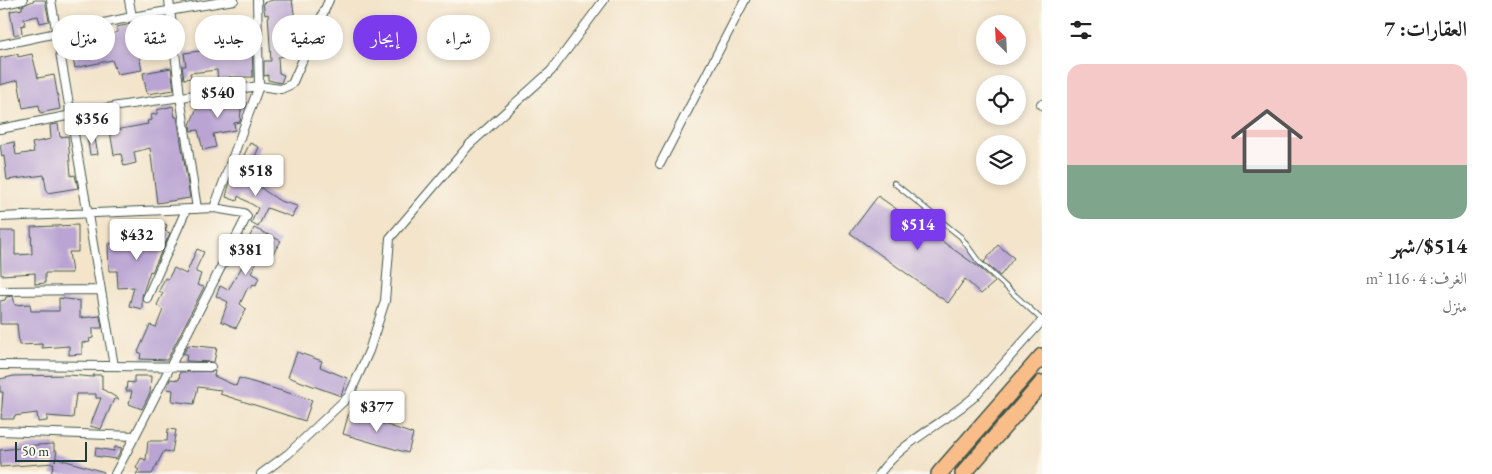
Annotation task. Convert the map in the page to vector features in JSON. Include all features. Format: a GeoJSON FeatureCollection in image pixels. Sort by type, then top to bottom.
{"type":"FeatureCollection","features":[{"type":"Feature","properties":{"kind":"highway"},"geometry":{"type":"LineString","coordinates":[[939,474],[1042,356]]}},
{"type":"Feature","properties":{"kind":"highway"},"geometry":{"type":"LineString","coordinates":[[963,474],[1042,383]]}},
{"type":"Feature","properties":{"kind":"street"},"geometry":{"type":"LineString","coordinates":[[0,5],[23,0]]}},
{"type":"Feature","properties":{"kind":"street"},"geometry":{"type":"LineString","coordinates":[[51,0],[54,15]]}},
{"type":"Feature","properties":{"kind":"street"},"geometry":{"type":"LineString","coordinates":[[129,0],[132,15]]}},
{"type":"Feature","properties":{"kind":"street"},"geometry":{"type":"LineString","coordinates":[[169,0],[180,96],[197,209]]}},
{"type":"Feature","properties":{"kind":"street"},"geometry":{"type":"LineString","coordinates":[[143,15],[234,0]]}},
{"type":"Feature","properties":{"kind":"street"},"geometry":{"type":"LineString","coordinates":[[214,208],[259,86],[257,0]]}},
{"type":"Feature","properties":{"kind":"street"},"geometry":{"type":"LineString","coordinates":[[0,129],[71,114],[180,96],[259,86],[281,90],[292,84],[329,0]]}},
{"type":"Feature","properties":{"kind":"street"},"geometry":{"type":"LineString","coordinates":[[262,474],[288,454],[350,396],[369,352],[385,301],[390,238],[470,144],[551,71],[604,0]]}},
{"type":"Feature","properties":{"kind":"street"},"geometry":{"type":"LineString","coordinates":[[660,164],[745,0]]}},
{"type":"Feature","properties":{"kind":"street"},"geometry":{"type":"LineString","coordinates":[[0,44],[52,35]]}},
{"type":"Feature","properties":{"kind":"street"},"geometry":{"type":"LineString","coordinates":[[62,60],[114,366]]}},
{"type":"Feature","properties":{"kind":"street"},"geometry":{"type":"LineString","coordinates":[[0,217],[88,215],[214,208],[244,213],[246,218],[172,366],[115,474]]}},
{"type":"Feature","properties":{"kind":"street"},"geometry":{"type":"LineString","coordinates":[[147,298],[186,210]]}},
{"type":"Feature","properties":{"kind":"street"},"geometry":{"type":"LineString","coordinates":[[0,291],[100,290]]}},
{"type":"Feature","properties":{"kind":"street"},"geometry":{"type":"LineString","coordinates":[[879,474],[893,457],[913,440],[962,408],[974,397],[1042,321]]}},
{"type":"Feature","properties":{"kind":"street"},"geometry":{"type":"LineString","coordinates":[[0,366],[210,367]]}},
{"type":"Feature","properties":{"kind":"street"},"geometry":{"type":"LineString","coordinates":[[0,431],[135,436]]}},
{"type":"Feature","properties":{"kind":"lane"},"geometry":{"type":"LineString","coordinates":[[894,183],[961,236],[979,262],[1042,321]]}},
{"type":"Feature","properties":{"kind":"building"},"geometry":{"type":"Polygon","coordinates":[[[35,0],[45,0],[49,21],[40,23],[38,16],[24,19],[25,25],[21,26],[22,33],[14,35],[10,11],[22,9],[22,6],[35,0]]]}},
{"type":"Feature","properties":{"kind":"building"},"geometry":{"type":"Polygon","coordinates":[[[273,0],[292,0],[294,15],[272,15],[272,60],[278,60],[279,73],[284,75],[281,83],[268,80],[268,75],[264,76],[264,61],[271,61],[268,14],[265,15],[263,3],[273,0]]]}},
{"type":"Feature","properties":{"kind":"building"},"geometry":{"type":"Polygon","coordinates":[[[125,25],[125,60],[140,60],[142,70],[117,74],[112,60],[115,60],[115,33],[118,32],[117,27],[125,25]]]}},
{"type":"Feature","properties":{"kind":"building"},"geometry":{"type":"Polygon","coordinates":[[[195,52],[195,60],[252,60],[253,77],[229,77],[230,84],[218,86],[217,70],[190,73],[191,78],[184,79],[182,66],[186,66],[185,53],[195,52]]]}},
{"type":"Feature","properties":{"kind":"building"},"geometry":{"type":"Polygon","coordinates":[[[18,54],[18,57],[32,54],[38,78],[54,75],[60,109],[40,113],[39,105],[23,108],[18,80],[0,85],[0,58],[18,54]]]}},
{"type":"Feature","properties":{"kind":"building"},"geometry":{"type":"Polygon","coordinates":[[[73,60],[112,60],[75,68],[73,60]]]}},
{"type":"Feature","properties":{"kind":"building"},"geometry":{"type":"Polygon","coordinates":[[[171,68],[174,90],[147,94],[143,73],[171,68]]]}},
{"type":"Feature","properties":{"kind":"building"},"geometry":{"type":"Polygon","coordinates":[[[244,94],[246,106],[241,109],[240,122],[234,123],[235,130],[213,134],[216,147],[203,150],[198,130],[191,131],[190,125],[196,110],[202,106],[218,105],[219,97],[244,94]]]}},
{"type":"Feature","properties":{"kind":"building"},"geometry":{"type":"Polygon","coordinates":[[[173,106],[175,117],[177,117],[190,198],[157,203],[150,148],[134,152],[136,163],[124,166],[121,154],[114,155],[110,131],[148,124],[147,121],[152,120],[151,115],[157,114],[157,110],[173,106]]]}},
{"type":"Feature","properties":{"kind":"building"},"geometry":{"type":"Polygon","coordinates":[[[58,124],[60,137],[68,136],[71,176],[75,175],[78,188],[47,193],[44,175],[7,180],[4,156],[2,157],[0,145],[14,142],[16,155],[34,152],[32,143],[51,139],[50,125],[58,124]]]}},
{"type":"Feature","properties":{"kind":"building"},"geometry":{"type":"Polygon","coordinates":[[[94,134],[98,154],[90,155],[87,136],[94,134]]]}},
{"type":"Feature","properties":{"kind":"building"},"geometry":{"type":"Polygon","coordinates":[[[250,143],[259,147],[254,159],[244,155],[250,143]]]}},
{"type":"Feature","properties":{"kind":"building"},"geometry":{"type":"Polygon","coordinates":[[[238,169],[254,179],[252,180],[280,201],[297,206],[292,217],[267,208],[258,227],[251,223],[258,208],[238,196],[237,201],[226,197],[232,174],[235,175],[238,169]]]}},
{"type":"Feature","properties":{"kind":"building"},"geometry":{"type":"Polygon","coordinates":[[[878,196],[980,268],[995,282],[981,294],[965,279],[948,303],[850,233],[878,196]]]}},
{"type":"Feature","properties":{"kind":"building"},"geometry":{"type":"Polygon","coordinates":[[[156,220],[167,225],[165,231],[170,233],[152,272],[150,271],[142,296],[142,309],[129,306],[134,287],[118,288],[117,271],[109,271],[108,244],[119,243],[119,239],[144,242],[156,220]]]}},
{"type":"Feature","properties":{"kind":"building"},"geometry":{"type":"Polygon","coordinates":[[[78,225],[78,252],[69,252],[72,273],[45,273],[45,283],[35,284],[35,273],[1,275],[0,231],[15,231],[15,255],[32,254],[31,227],[78,225]]]}},
{"type":"Feature","properties":{"kind":"building"},"geometry":{"type":"Polygon","coordinates":[[[254,228],[281,241],[272,255],[262,251],[251,273],[259,277],[256,285],[253,284],[251,288],[248,287],[240,304],[246,309],[236,328],[221,321],[228,302],[216,296],[220,286],[228,290],[243,265],[241,263],[248,252],[243,250],[254,228]]]}},
{"type":"Feature","properties":{"kind":"building"},"geometry":{"type":"Polygon","coordinates":[[[998,245],[1014,258],[1000,276],[984,262],[998,245]]]}},
{"type":"Feature","properties":{"kind":"building"},"geometry":{"type":"Polygon","coordinates":[[[197,249],[204,252],[196,269],[196,272],[201,274],[197,285],[204,287],[167,360],[140,359],[141,353],[138,352],[150,325],[156,327],[163,310],[157,305],[163,293],[159,291],[165,278],[168,279],[174,268],[186,274],[197,249]]]}},
{"type":"Feature","properties":{"kind":"building"},"geometry":{"type":"Polygon","coordinates":[[[13,296],[15,305],[30,304],[31,311],[59,311],[59,298],[80,301],[80,318],[100,316],[102,328],[93,328],[93,338],[89,339],[90,342],[82,343],[82,354],[69,355],[69,346],[42,348],[42,344],[19,345],[17,324],[0,324],[0,301],[5,300],[6,297],[13,296]]]}},
{"type":"Feature","properties":{"kind":"building"},"geometry":{"type":"Polygon","coordinates":[[[188,345],[217,348],[214,362],[186,361],[187,354],[183,354],[188,345]]]}},
{"type":"Feature","properties":{"kind":"building"},"geometry":{"type":"Polygon","coordinates":[[[297,352],[322,361],[320,367],[347,378],[341,396],[288,377],[297,352]]]}},
{"type":"Feature","properties":{"kind":"building"},"geometry":{"type":"Polygon","coordinates":[[[215,371],[214,376],[236,386],[239,378],[312,400],[305,421],[220,394],[221,390],[198,387],[194,404],[172,401],[173,390],[167,389],[170,379],[179,380],[180,372],[215,371]]]}},
{"type":"Feature","properties":{"kind":"building"},"geometry":{"type":"Polygon","coordinates":[[[69,375],[93,377],[93,375],[102,375],[102,389],[119,399],[114,399],[101,429],[90,426],[101,398],[96,398],[96,394],[76,394],[73,418],[47,416],[47,421],[38,422],[37,413],[14,416],[14,419],[1,419],[3,392],[0,392],[0,379],[14,376],[69,375]]]}},
{"type":"Feature","properties":{"kind":"building"},"geometry":{"type":"Polygon","coordinates":[[[134,376],[151,376],[150,393],[142,409],[129,404],[132,391],[126,391],[127,382],[134,383],[134,376]]]}},
{"type":"Feature","properties":{"kind":"building"},"geometry":{"type":"Polygon","coordinates":[[[349,412],[413,434],[408,453],[343,434],[349,412]]]}},
{"type":"Feature","properties":{"kind":"building"},"geometry":{"type":"Polygon","coordinates":[[[168,429],[176,430],[172,452],[164,451],[152,474],[136,474],[139,470],[136,468],[141,458],[146,460],[148,441],[167,441],[168,429]]]}},
{"type":"Feature","properties":{"kind":"building"},"geometry":{"type":"Polygon","coordinates":[[[54,444],[54,451],[57,451],[55,461],[56,458],[104,472],[104,474],[51,474],[54,463],[0,467],[0,450],[20,448],[20,446],[54,444]]]}},
{"type":"Feature","properties":{"kind":"building"},"geometry":{"type":"Polygon","coordinates":[[[115,447],[122,448],[116,459],[95,456],[96,448],[114,451],[115,447]]]}}]}
